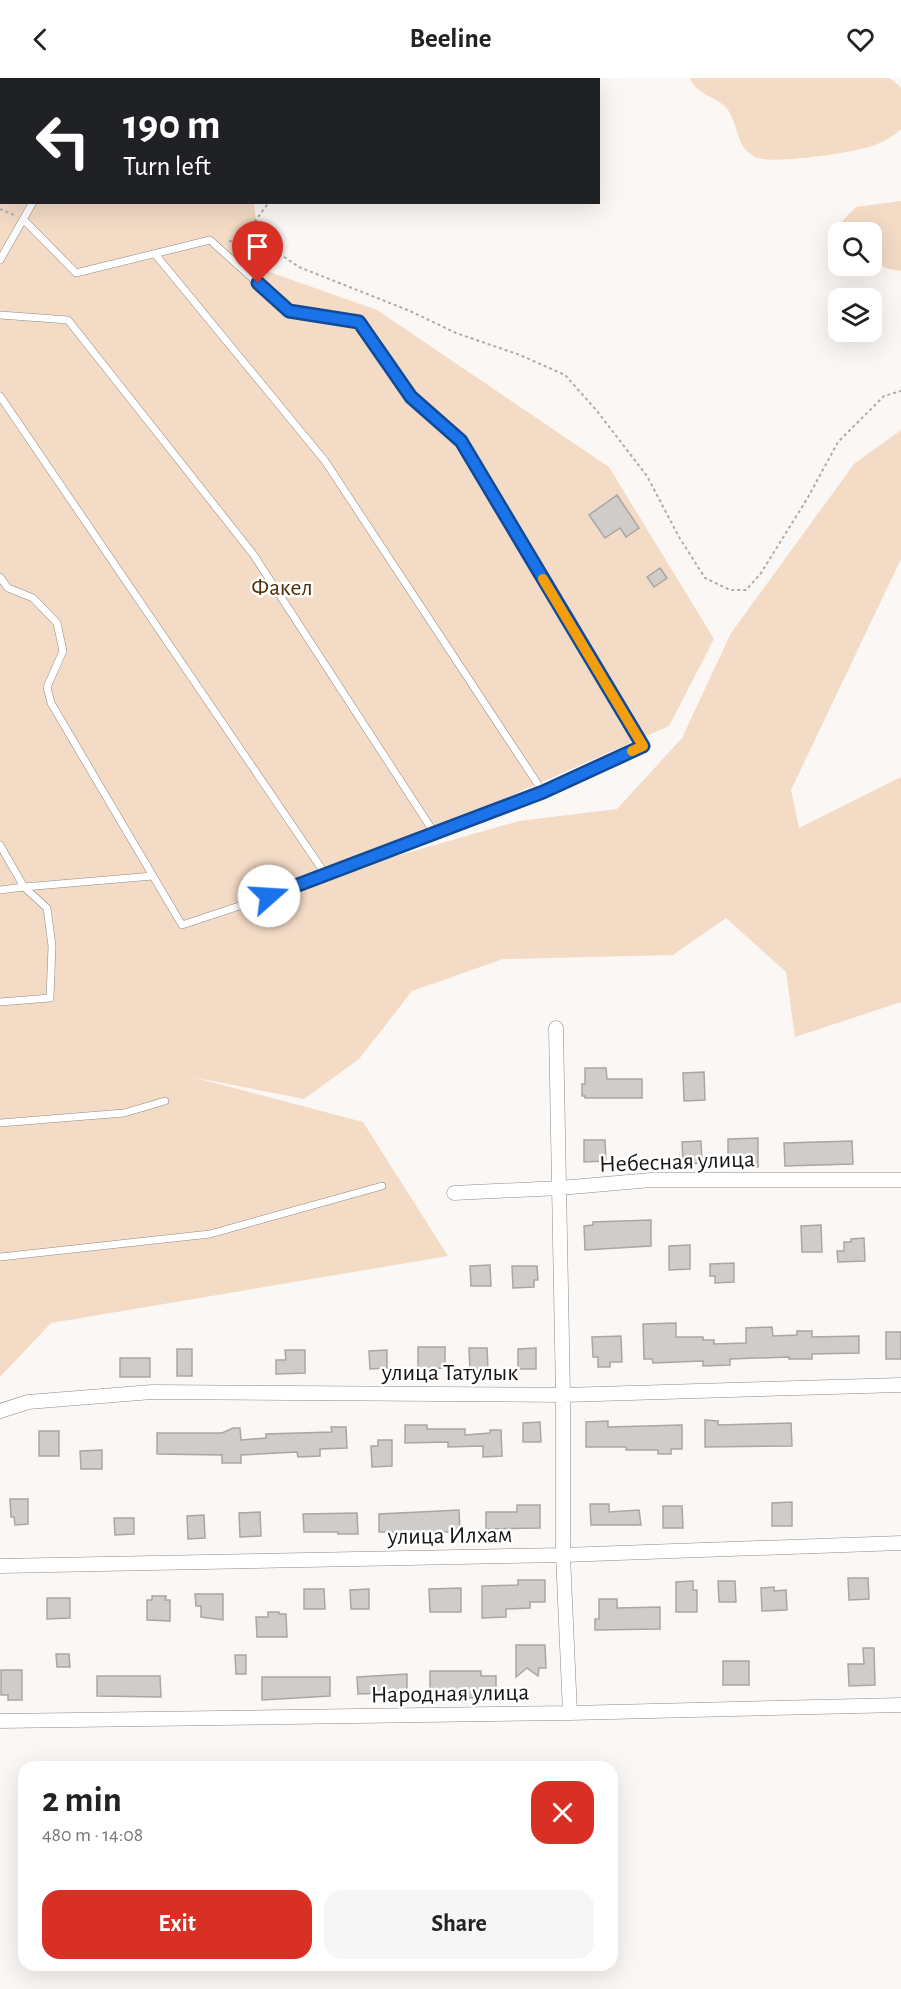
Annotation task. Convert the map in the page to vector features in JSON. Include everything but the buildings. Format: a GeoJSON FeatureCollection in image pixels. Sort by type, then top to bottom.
{"type":"FeatureCollection","features":[{"type":"Feature","properties":{"kind":"street"},"geometry":{"type":"LineString","coordinates":[[556,1028],[563,1395],[563,1555],[570,1713]]}},
{"type":"Feature","properties":{"kind":"street","name":"Небесная улица"},"geometry":{"type":"LineString","coordinates":[[454,1193],[560,1188],[651,1180],[901,1180]]}},
{"type":"Feature","properties":{"kind":"street","name":"улица Татулык"},"geometry":{"type":"LineString","coordinates":[[0,1411],[28,1402],[152,1392],[563,1395],[901,1384]]}},
{"type":"Feature","properties":{"kind":"street","name":"улица Илхам"},"geometry":{"type":"LineString","coordinates":[[0,1566],[563,1555],[901,1543]]}},
{"type":"Feature","properties":{"kind":"street","name":"Народная улица"},"geometry":{"type":"LineString","coordinates":[[0,1722],[901,1705]]}},
{"type":"Feature","properties":{"kind":"lane"},"geometry":{"type":"LineString","coordinates":[[0,260],[32,204]]}},
{"type":"Feature","properties":{"kind":"lane"},"geometry":{"type":"LineString","coordinates":[[0,577],[8,588],[33,598],[57,623],[63,651],[47,687],[51,703],[182,925],[435,834],[543,792],[643,746],[461,441],[411,397],[359,322],[289,311],[210,240],[76,273],[23,219]]}},
{"type":"Feature","properties":{"kind":"lane"},"geometry":{"type":"LineString","coordinates":[[155,254],[325,461],[543,792]]}},
{"type":"Feature","properties":{"kind":"lane"},"geometry":{"type":"LineString","coordinates":[[0,315],[68,320],[254,554],[435,834]]}},
{"type":"Feature","properties":{"kind":"lane"},"geometry":{"type":"LineString","coordinates":[[0,396],[326,875]]}},
{"type":"Feature","properties":{"kind":"lane"},"geometry":{"type":"LineString","coordinates":[[0,845],[24,887],[48,908],[52,946],[50,998],[0,1002]]}},
{"type":"Feature","properties":{"kind":"lane"},"geometry":{"type":"LineString","coordinates":[[0,890],[153,876]]}},
{"type":"Feature","properties":{"kind":"lane"},"geometry":{"type":"LineString","coordinates":[[0,1123],[124,1113],[165,1101]]}},
{"type":"Feature","properties":{"kind":"lane"},"geometry":{"type":"LineString","coordinates":[[0,1257],[210,1234],[382,1186]]}},
{"type":"Feature","properties":{"kind":"path"},"geometry":{"type":"LineString","coordinates":[[210,240],[240,242],[268,204]]}},
{"type":"Feature","properties":{"kind":"path"},"geometry":{"type":"LineString","coordinates":[[0,209],[23,219]]}},
{"type":"Feature","properties":{"kind":"path"},"geometry":{"type":"LineString","coordinates":[[256,220],[268,246],[299,267],[410,311],[456,333],[520,355],[565,375],[597,411],[647,476],[679,537],[705,578],[730,590],[746,590],[761,573],[807,499],[838,442],[884,396],[901,391]]}},
{"type":"Feature","properties":{"kind":"green space"},"geometry":{"type":"Polygon","coordinates":[[[690,78],[890,78],[901,88],[901,129],[873,146],[829,155],[777,160],[755,157],[741,142],[724,105],[697,89],[690,78]]]}},
{"type":"Feature","properties":{"kind":"green space"},"geometry":{"type":"Polygon","coordinates":[[[901,201],[901,271],[882,266],[882,222],[842,222],[856,207],[901,201]]]}},
{"type":"Feature","properties":{"kind":"green space","name":"Факел"},"geometry":{"type":"Polygon","coordinates":[[[0,204],[254,204],[261,269],[377,310],[609,467],[714,639],[669,726],[333,874],[519,821],[617,809],[682,738],[731,633],[854,464],[901,430],[901,559],[791,790],[799,828],[901,777],[901,1002],[795,1037],[786,972],[726,918],[673,955],[503,959],[412,991],[359,1059],[304,1099],[192,1077],[363,1122],[448,1256],[51,1323],[0,1377],[0,204]]]}},
{"type":"Feature","properties":{"kind":"slow traffic"},"geometry":{"type":"LineString","coordinates":[[543,579],[643,746],[632,751]]}},
{"type":"Feature","properties":{"kind":"route"},"geometry":{"type":"LineString","coordinates":[[258,283],[289,311],[359,322],[411,397],[461,441],[643,746],[543,792],[269,896]]}}]}
